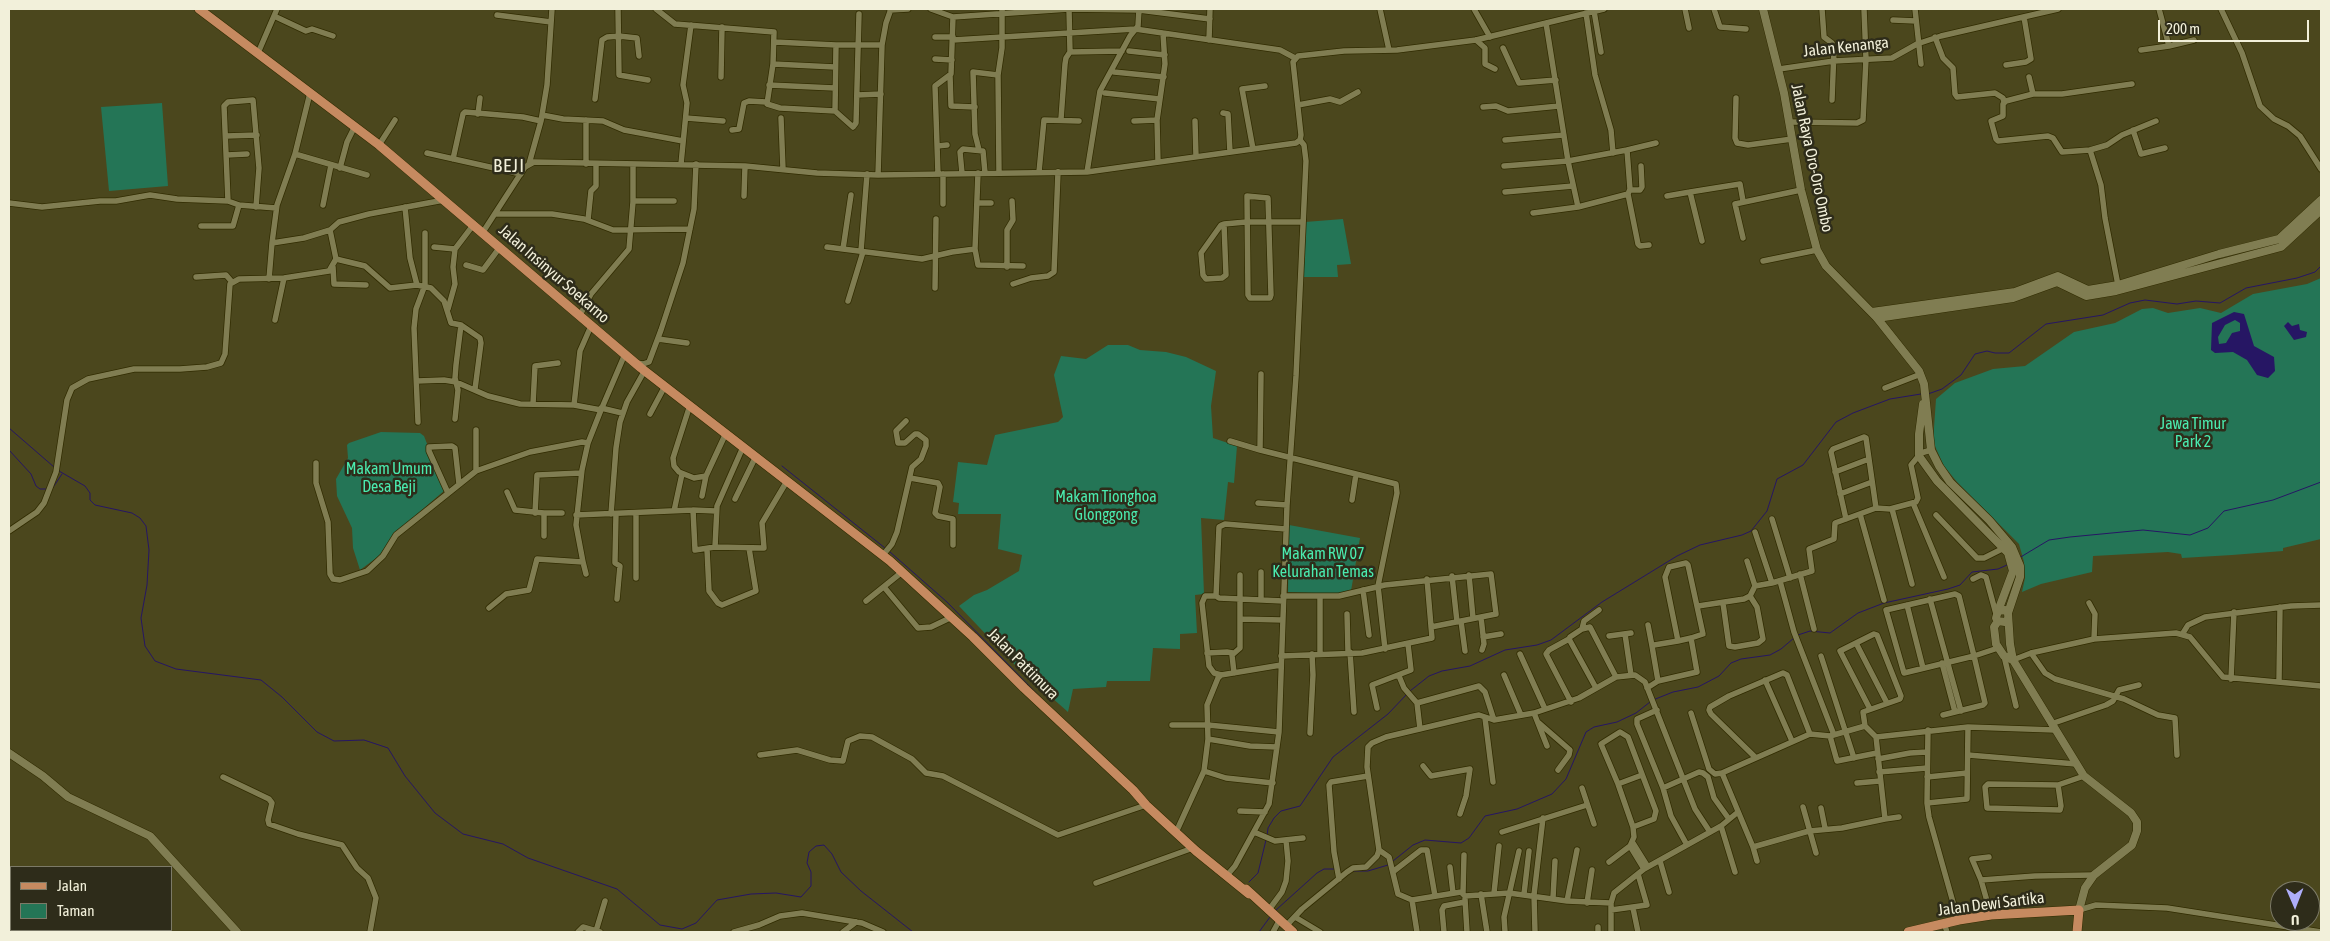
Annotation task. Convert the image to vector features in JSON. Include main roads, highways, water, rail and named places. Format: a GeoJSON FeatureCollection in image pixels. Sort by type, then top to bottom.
{"type":"FeatureCollection","features":[{"type":"Feature","properties":{"kind":"main road","name":"Jalan Insinyur Soekarno"},"geometry":{"type":"LineString","coordinates":[[199,9],[380,145],[447,200],[591,326],[665,386],[787,481],[887,554]]}},
{"type":"Feature","properties":{"kind":"main road","name":"Jalan Raya Oro-Oro Ombo"},"geometry":{"type":"LineString","coordinates":[[1763,9],[1779,69],[1801,190],[1817,250],[1826,266],[1875,315],[1920,374],[1931,450],[1938,466],[1950,482],[1989,520],[2012,547],[2015,561]]}},
{"type":"Feature","properties":{"kind":"main road"},"geometry":{"type":"LineString","coordinates":[[2173,272],[2279,240],[2321,200]]}},
{"type":"Feature","properties":{"kind":"main road"},"geometry":{"type":"LineString","coordinates":[[2017,294],[2058,276],[2088,290],[2118,285],[2281,247],[2321,210]]}},
{"type":"Feature","properties":{"kind":"main road"},"geometry":{"type":"LineString","coordinates":[[1875,315],[2017,294],[2057,282],[2064,284],[2082,296],[2090,296],[2161,275]]}},
{"type":"Feature","properties":{"kind":"main road","name":"Jalan Raya Oro-Oro Ombo"},"geometry":{"type":"LineString","coordinates":[[1924,394],[1919,434],[1919,456],[1937,480],[2015,561]]}},
{"type":"Feature","properties":{"kind":"main road","name":"Jalan Pattimura"},"geometry":{"type":"LineString","coordinates":[[887,554],[902,572],[952,617],[1133,790],[1146,805],[1193,848],[1249,894],[1286,920]]}},
{"type":"Feature","properties":{"kind":"main road"},"geometry":{"type":"LineString","coordinates":[[1997,615],[2005,622],[2020,582],[2015,561]]}},
{"type":"Feature","properties":{"kind":"main road"},"geometry":{"type":"LineString","coordinates":[[2013,660],[2004,656],[1998,648],[1994,627],[2015,561]]}},
{"type":"Feature","properties":{"kind":"main road"},"geometry":{"type":"LineString","coordinates":[[1997,615],[2002,610],[2008,617],[2013,660],[2076,764],[2084,776],[2131,814],[2137,826],[2132,844],[2094,875],[2085,888],[2076,932]]}},
{"type":"Feature","properties":{"kind":"main road"},"geometry":{"type":"LineString","coordinates":[[9,753],[43,776],[68,797],[150,836],[237,932]]}},
{"type":"Feature","properties":{"kind":"main road","name":"Jalan Pattimura"},"geometry":{"type":"LineString","coordinates":[[1133,790],[1138,792],[1178,828],[1232,869],[1249,894]]}},
{"type":"Feature","properties":{"kind":"main road","name":"Jalan Dewi Sartika"},"geometry":{"type":"LineString","coordinates":[[1908,932],[1958,920],[1991,915],[2079,910]]}},
{"type":"Feature","properties":{"kind":"waterway"},"geometry":{"type":"LineString","coordinates":[[1928,394],[1942,389],[1961,375],[1975,354],[1987,351],[2009,353],[2046,324],[2103,315],[2130,303],[2145,300],[2177,304],[2196,301],[2220,303],[2246,288],[2297,278],[2315,272],[2321,266]]}},
{"type":"Feature","properties":{"kind":"waterway"},"geometry":{"type":"LineString","coordinates":[[1410,691],[1429,676],[1442,671],[1470,666],[1505,650],[1537,645],[1551,640],[1602,602],[1677,556],[1700,545],[1751,531],[1767,511],[1777,479],[1803,465],[1836,422],[1853,413],[1890,399],[1921,394]]}},
{"type":"Feature","properties":{"kind":"waterway"},"geometry":{"type":"LineString","coordinates":[[9,428],[54,467]]}},
{"type":"Feature","properties":{"kind":"waterway"},"geometry":{"type":"LineString","coordinates":[[9,450],[31,474],[36,486],[40,489],[48,489]]}},
{"type":"Feature","properties":{"kind":"waterway"},"geometry":{"type":"LineString","coordinates":[[782,466],[885,548]]}},
{"type":"Feature","properties":{"kind":"waterway"},"geometry":{"type":"LineString","coordinates":[[59,471],[85,486],[90,493],[90,500],[95,505],[132,513],[140,518],[146,526],[149,550],[147,585],[141,618],[145,646],[155,661],[176,669],[261,680],[282,697],[317,732],[334,741],[364,740],[388,748],[405,776],[435,813],[463,834],[503,844],[528,858],[617,889],[660,925],[682,929],[696,923],[717,900],[751,894],[776,893],[801,897],[811,886],[811,872],[807,863],[809,852],[816,846],[824,845],[832,854],[841,872],[861,891],[913,932]]}},
{"type":"Feature","properties":{"kind":"waterway"},"geometry":{"type":"LineString","coordinates":[[52,489],[62,474]]}},
{"type":"Feature","properties":{"kind":"waterway"},"geometry":{"type":"LineString","coordinates":[[2019,558],[2049,540],[2070,537],[2143,530],[2190,535],[2208,528],[2224,511],[2273,500],[2321,482]]}},
{"type":"Feature","properties":{"kind":"waterway"},"geometry":{"type":"LineString","coordinates":[[890,552],[947,602],[1049,706]]}},
{"type":"Feature","properties":{"kind":"waterway"},"geometry":{"type":"LineString","coordinates":[[1798,635],[1810,631],[1830,633],[1858,613],[1884,603],[1948,589],[1960,585],[1972,572],[1998,569],[2007,565]]}},
{"type":"Feature","properties":{"kind":"waterway"},"geometry":{"type":"LineString","coordinates":[[1653,700],[1673,692],[1698,687],[1719,676],[1731,663],[1741,659],[1770,655],[1794,638]]}},
{"type":"Feature","properties":{"kind":"waterway"},"geometry":{"type":"LineString","coordinates":[[1267,836],[1268,828],[1274,818],[1281,811],[1300,806],[1333,757],[1388,714],[1407,694]]}},
{"type":"Feature","properties":{"kind":"waterway"},"geometry":{"type":"LineString","coordinates":[[1393,861],[1413,845],[1425,840],[1461,843],[1469,838],[1485,816],[1517,809],[1552,794],[1566,779],[1586,732],[1594,727],[1617,722],[1636,713],[1650,702]]}},
{"type":"Feature","properties":{"kind":"waterway"},"geometry":{"type":"LineString","coordinates":[[1249,882],[1258,873],[1266,840]]}},
{"type":"Feature","properties":{"kind":"waterway"},"geometry":{"type":"LineString","coordinates":[[1353,871],[1368,871],[1388,865]]}},
{"type":"Feature","properties":{"kind":"waterway"},"geometry":{"type":"LineString","coordinates":[[1276,910],[1317,873],[1324,869],[1334,869]]}},
{"type":"Feature","properties":{"kind":"waterway"},"geometry":{"type":"LineString","coordinates":[[1259,932],[1270,917]]}},
{"type":"Feature","properties":{"kind":"district","name":"BEJI"},"geometry":{"type":"Point","coordinates":[509,166]}},
{"type":"Feature","properties":{"kind":"park label","name":"Jawa Timur Park 2"},"geometry":{"type":"Point","coordinates":[2193,433]}},
{"type":"Feature","properties":{"kind":"park label","name":"Makam Umum Desa Beji"},"geometry":{"type":"Point","coordinates":[389,478]}},
{"type":"Feature","properties":{"kind":"park label","name":"Makam Tionghoa Glonggong"},"geometry":{"type":"Point","coordinates":[1106,506]}},
{"type":"Feature","properties":{"kind":"park label","name":"Makam RW 07 Kelurahan Temas"},"geometry":{"type":"Point","coordinates":[1323,563]}}]}
